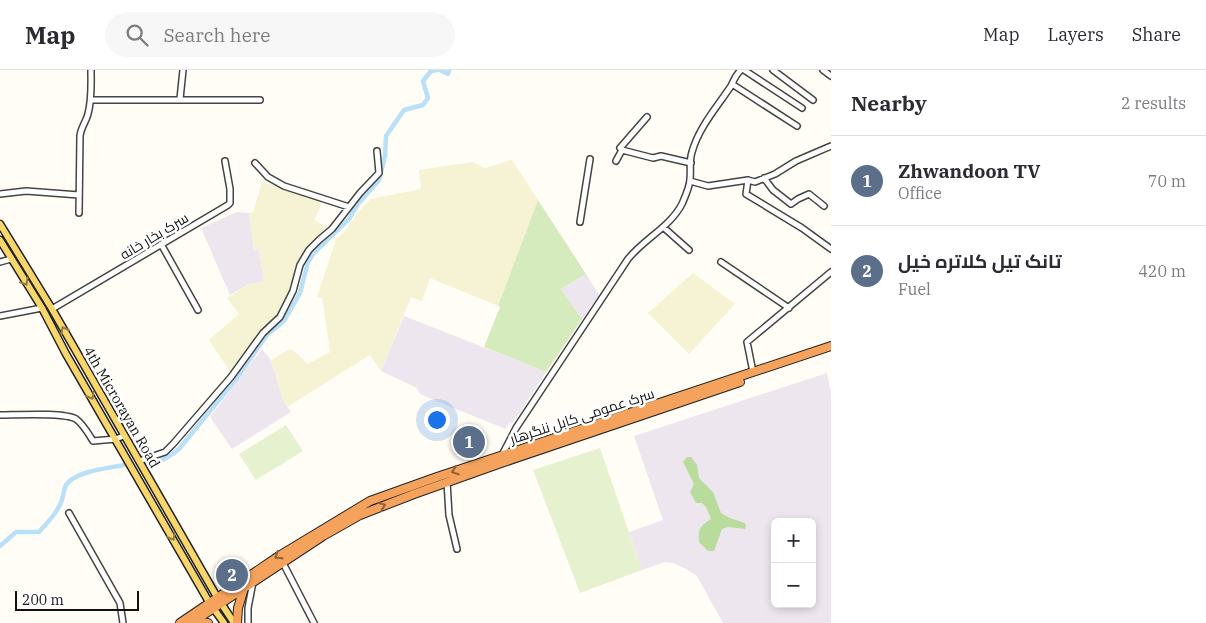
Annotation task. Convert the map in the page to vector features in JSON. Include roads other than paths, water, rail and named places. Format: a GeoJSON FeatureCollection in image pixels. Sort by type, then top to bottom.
{"type":"FeatureCollection","features":[{"type":"Feature","properties":{"kind":"highway","name":"سرک عمومی کابل ننگرهار"},"geometry":{"type":"LineString","coordinates":[[215,602],[329,524],[370,501],[420,482],[501,459],[831,346]]}},
{"type":"Feature","properties":{"kind":"highway","name":"سرک عمومی کابل ننگرهار"},"geometry":{"type":"LineString","coordinates":[[501,459],[528,454],[831,351]]}},
{"type":"Feature","properties":{"kind":"highway"},"geometry":{"type":"LineString","coordinates":[[180,623],[215,602],[244,588],[323,536],[360,515],[447,482],[493,467],[501,459]]}},
{"type":"Feature","properties":{"kind":"highway"},"geometry":{"type":"LineString","coordinates":[[236,623],[244,588]]}},
{"type":"Feature","properties":{"kind":"highway"},"geometry":{"type":"LineString","coordinates":[[193,622],[215,602]]}},
{"type":"Feature","properties":{"kind":"highway"},"geometry":{"type":"LineString","coordinates":[[193,622],[208,623]]}},
{"type":"Feature","properties":{"kind":"main road","name":"4th Microrayan Road"},"geometry":{"type":"LineString","coordinates":[[0,224],[52,309],[139,462],[215,602]]}},
{"type":"Feature","properties":{"kind":"main road","name":"4th Microrayan Road"},"geometry":{"type":"LineString","coordinates":[[0,240],[42,308],[116,439],[215,602]]}},
{"type":"Feature","properties":{"kind":"main road"},"geometry":{"type":"LineString","coordinates":[[215,602],[224,623]]}},
{"type":"Feature","properties":{"kind":"main road"},"geometry":{"type":"LineString","coordinates":[[215,602],[236,623]]}},
{"type":"Feature","properties":{"kind":"street"},"geometry":{"type":"LineString","coordinates":[[79,213],[80,136],[81,126],[87,117],[91,100],[91,70]]}},
{"type":"Feature","properties":{"kind":"street"},"geometry":{"type":"LineString","coordinates":[[180,99],[183,70]]}},
{"type":"Feature","properties":{"kind":"street"},"geometry":{"type":"LineString","coordinates":[[773,70],[813,100]]}},
{"type":"Feature","properties":{"kind":"street"},"geometry":{"type":"LineString","coordinates":[[823,70],[831,76]]}},
{"type":"Feature","properties":{"kind":"street"},"geometry":{"type":"LineString","coordinates":[[501,459],[516,428],[604,294],[634,252],[673,218],[682,204],[690,181],[692,152],[706,121],[739,71],[802,108]]}},
{"type":"Feature","properties":{"kind":"street"},"geometry":{"type":"LineString","coordinates":[[732,84],[797,126]]}},
{"type":"Feature","properties":{"kind":"street"},"geometry":{"type":"LineString","coordinates":[[91,100],[260,100]]}},
{"type":"Feature","properties":{"kind":"street"},"geometry":{"type":"LineString","coordinates":[[616,161],[622,150],[620,148],[647,117]]}},
{"type":"Feature","properties":{"kind":"street"},"geometry":{"type":"LineString","coordinates":[[690,181],[708,186],[748,180],[755,182],[775,174],[796,160],[831,146]]}},
{"type":"Feature","properties":{"kind":"street"},"geometry":{"type":"LineString","coordinates":[[622,150],[653,158],[661,156],[691,163]]}},
{"type":"Feature","properties":{"kind":"street"},"geometry":{"type":"LineString","coordinates":[[139,462],[165,452],[230,377],[263,332],[280,317],[293,292],[300,265],[305,257],[319,240],[337,224],[349,206],[378,173],[377,151]]}},
{"type":"Feature","properties":{"kind":"street"},"geometry":{"type":"LineString","coordinates":[[580,222],[590,159]]}},
{"type":"Feature","properties":{"kind":"street","name":"سرک بخار خانه"},"geometry":{"type":"LineString","coordinates":[[52,309],[230,204],[230,189],[225,161]]}},
{"type":"Feature","properties":{"kind":"street"},"geometry":{"type":"LineString","coordinates":[[255,162],[268,178],[284,186],[349,206]]}},
{"type":"Feature","properties":{"kind":"street"},"geometry":{"type":"LineString","coordinates":[[764,178],[773,190],[791,204],[798,198],[809,194],[824,206]]}},
{"type":"Feature","properties":{"kind":"street"},"geometry":{"type":"LineString","coordinates":[[748,180],[746,194],[802,228],[831,249]]}},
{"type":"Feature","properties":{"kind":"street"},"geometry":{"type":"LineString","coordinates":[[0,194],[26,191],[79,195]]}},
{"type":"Feature","properties":{"kind":"street"},"geometry":{"type":"LineString","coordinates":[[663,226],[689,250]]}},
{"type":"Feature","properties":{"kind":"street"},"geometry":{"type":"LineString","coordinates":[[160,244],[198,310]]}},
{"type":"Feature","properties":{"kind":"street"},"geometry":{"type":"LineString","coordinates":[[0,262],[11,259]]}},
{"type":"Feature","properties":{"kind":"street"},"geometry":{"type":"LineString","coordinates":[[721,262],[790,308]]}},
{"type":"Feature","properties":{"kind":"street"},"geometry":{"type":"LineString","coordinates":[[753,372],[748,342],[831,272]]}},
{"type":"Feature","properties":{"kind":"street"},"geometry":{"type":"LineString","coordinates":[[0,316],[42,308]]}},
{"type":"Feature","properties":{"kind":"street"},"geometry":{"type":"LineString","coordinates":[[0,415],[52,415],[74,418],[83,426],[93,441],[116,439],[123,436]]}},
{"type":"Feature","properties":{"kind":"street"},"geometry":{"type":"LineString","coordinates":[[447,482],[450,515],[457,550]]}},
{"type":"Feature","properties":{"kind":"street"},"geometry":{"type":"LineString","coordinates":[[70,512],[120,603],[123,623]]}},
{"type":"Feature","properties":{"kind":"street"},"geometry":{"type":"LineString","coordinates":[[283,563],[314,623]]}},
{"type":"Feature","properties":{"kind":"street"},"geometry":{"type":"LineString","coordinates":[[248,623],[248,608],[253,582]]}},
{"type":"Feature","properties":{"kind":"waterway"},"geometry":{"type":"LineString","coordinates":[[148,463],[165,459],[179,449],[237,378],[267,335],[284,321],[300,293],[308,262],[314,253],[349,219],[358,204],[379,180],[385,156],[386,136],[404,110],[423,105],[428,98],[423,81],[431,71],[437,70]]}},
{"type":"Feature","properties":{"kind":"waterway"},"geometry":{"type":"LineString","coordinates":[[440,70],[448,74],[449,70]]}},
{"type":"Feature","properties":{"kind":"waterway"},"geometry":{"type":"LineString","coordinates":[[0,546],[16,532],[39,532],[58,509],[66,485],[70,480],[84,473],[124,465]]}},
{"type":"Feature","properties":{"kind":"place","name":"Zhwandoon TV"},"geometry":{"type":"Point","coordinates":[469,442]}},
{"type":"Feature","properties":{"kind":"place","name":"تانک تیل کلاتره خیل"},"geometry":{"type":"Point","coordinates":[232,575]}}]}
